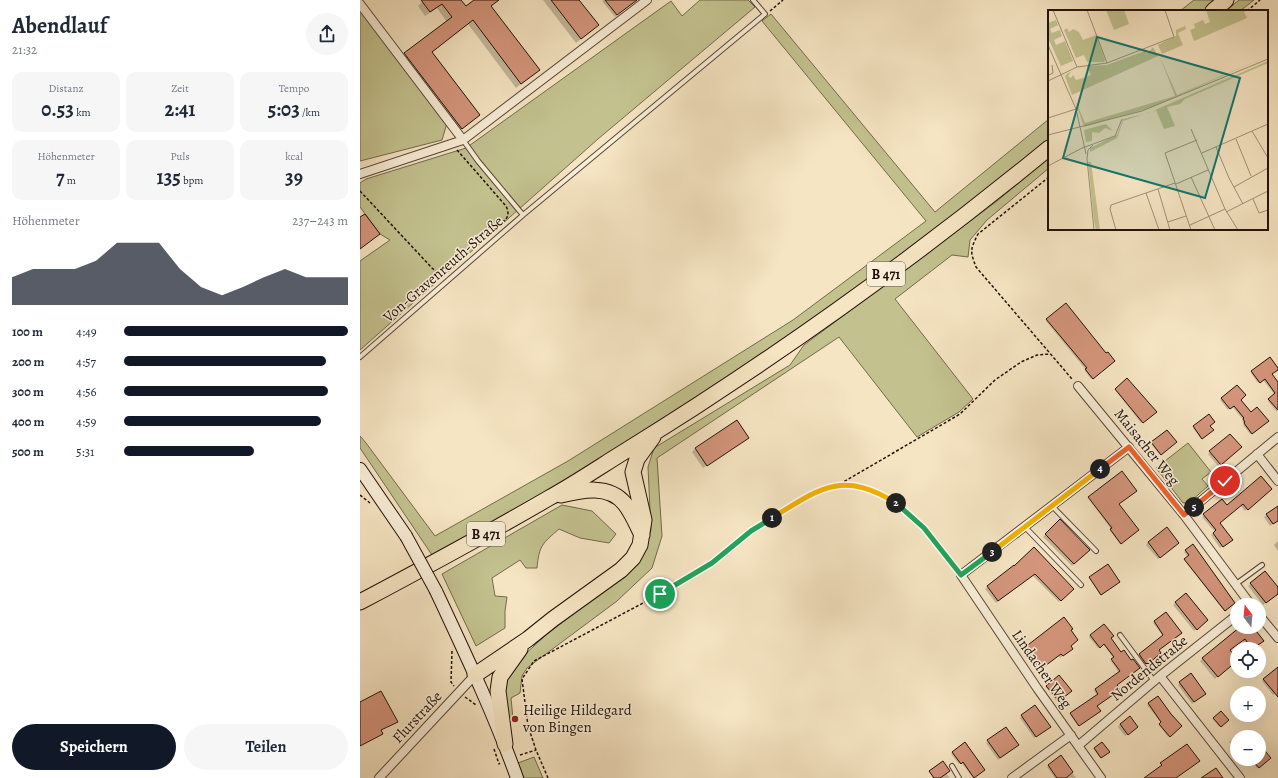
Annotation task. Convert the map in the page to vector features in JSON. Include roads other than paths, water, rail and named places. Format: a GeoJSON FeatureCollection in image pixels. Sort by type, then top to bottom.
{"type":"FeatureCollection","features":[{"type":"Feature","properties":{"kind":"highway"},"geometry":{"type":"LineString","coordinates":[[1214,10],[1226,0]]}},
{"type":"Feature","properties":{"kind":"highway","name":"B 471"},"geometry":{"type":"LineString","coordinates":[[360,602],[432,564],[550,498],[657,432],[743,376],[848,303],[992,195],[1048,149]]}},
{"type":"Feature","properties":{"kind":"highway"},"geometry":{"type":"LineString","coordinates":[[475,675],[528,639],[621,570],[633,558],[640,545],[644,520],[634,472],[637,459],[657,432]]}},
{"type":"Feature","properties":{"kind":"highway"},"geometry":{"type":"LineString","coordinates":[[550,498],[594,489],[612,493],[624,504],[642,536]]}},
{"type":"Feature","properties":{"kind":"highway"},"geometry":{"type":"LineString","coordinates":[[504,744],[498,691],[500,677],[528,639]]}},
{"type":"Feature","properties":{"kind":"street"},"geometry":{"type":"LineString","coordinates":[[360,174],[459,142],[647,0]]}},
{"type":"Feature","properties":{"kind":"street"},"geometry":{"type":"LineString","coordinates":[[360,4],[459,142]]}},
{"type":"Feature","properties":{"kind":"street","name":"Maisacher Weg"},"geometry":{"type":"LineString","coordinates":[[1078,386],[1184,515],[1245,598]]}},
{"type":"Feature","properties":{"kind":"street"},"geometry":{"type":"LineString","coordinates":[[1184,515],[1278,437]]}},
{"type":"Feature","properties":{"kind":"street"},"geometry":{"type":"LineString","coordinates":[[1025,527],[1129,447]]}},
{"type":"Feature","properties":{"kind":"street"},"geometry":{"type":"LineString","coordinates":[[1257,454],[1278,481]]}},
{"type":"Feature","properties":{"kind":"street"},"geometry":{"type":"LineString","coordinates":[[360,469],[406,536],[436,591],[475,675],[517,778]]}},
{"type":"Feature","properties":{"kind":"street","name":"Lindacher Weg"},"geometry":{"type":"LineString","coordinates":[[1025,527],[961,575],[1037,688],[1102,778]]}},
{"type":"Feature","properties":{"kind":"street","name":"Nordendstraße"},"geometry":{"type":"LineString","coordinates":[[1079,745],[1230,620]]}},
{"type":"Feature","properties":{"kind":"street"},"geometry":{"type":"LineString","coordinates":[[1266,623],[1278,638]]}},
{"type":"Feature","properties":{"kind":"street","name":"Flurstraße"},"geometry":{"type":"LineString","coordinates":[[379,778],[475,675]]}},
{"type":"Feature","properties":{"kind":"street"},"geometry":{"type":"LineString","coordinates":[[1157,679],[1240,778]]}},
{"type":"Feature","properties":{"kind":"street"},"geometry":{"type":"LineString","coordinates":[[1012,778],[1071,735]]}},
{"type":"Feature","properties":{"kind":"lane","name":"Von-Gravenreuth-Straße"},"geometry":{"type":"LineString","coordinates":[[360,357],[523,215],[765,14],[753,0]]}},
{"type":"Feature","properties":{"kind":"lane"},"geometry":{"type":"LineString","coordinates":[[459,142],[478,161],[523,215]]}},
{"type":"Feature","properties":{"kind":"lane"},"geometry":{"type":"LineString","coordinates":[[1052,506],[1096,551]]}},
{"type":"Feature","properties":{"kind":"lane"},"geometry":{"type":"LineString","coordinates":[[1025,527],[1080,585]]}},
{"type":"Feature","properties":{"kind":"lane"},"geometry":{"type":"LineString","coordinates":[[1235,584],[1262,565]]}},
{"type":"Feature","properties":{"kind":"lane"},"geometry":{"type":"LineString","coordinates":[[1120,635],[1157,679]]}},
{"type":"Feature","properties":{"kind":"lane"},"geometry":{"type":"LineString","coordinates":[[952,766],[959,778]]}},
{"type":"Feature","properties":{"kind":"place","name":"Heilige Hildegard von Bingen"},"geometry":{"type":"Point","coordinates":[515,719]}}]}
